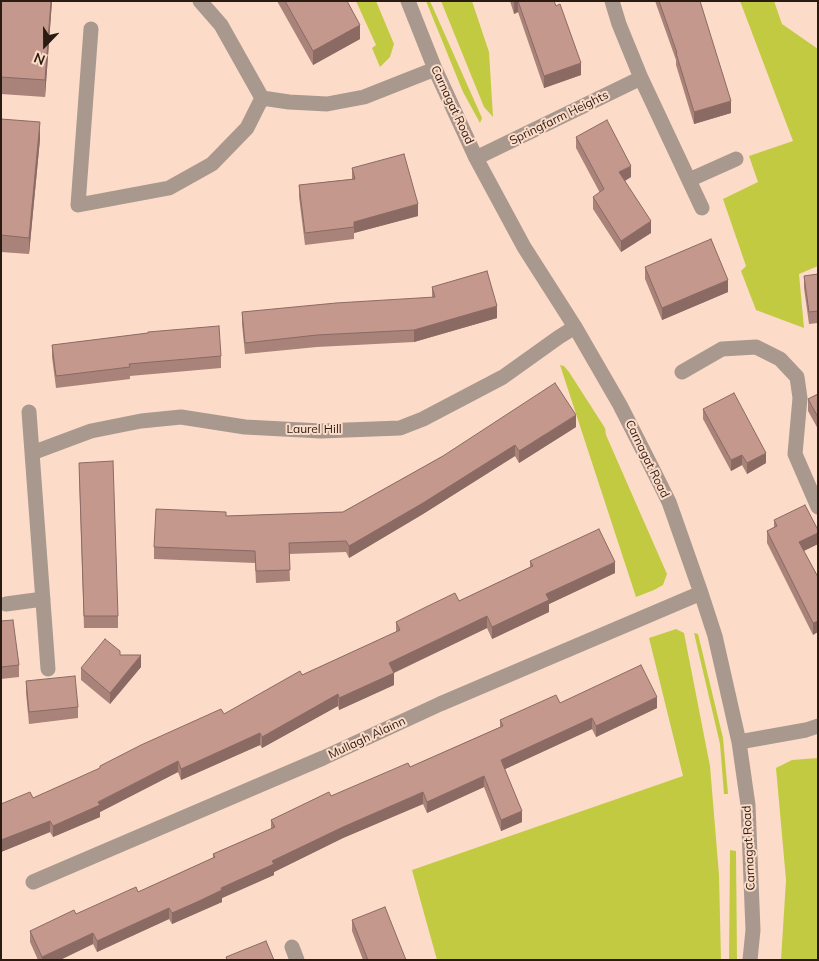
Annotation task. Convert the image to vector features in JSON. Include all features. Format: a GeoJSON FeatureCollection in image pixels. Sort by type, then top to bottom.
{"type":"FeatureCollection","features":[{"type":"Feature","properties":{"kind":"street"},"geometry":{"type":"LineString","coordinates":[[200,1],[221,25],[262,98]]}},
{"type":"Feature","properties":{"kind":"street","name":"Carnagat Road"},"geometry":{"type":"LineString","coordinates":[[408,1],[435,69],[476,158],[524,247],[575,328],[620,405],[669,502],[702,593],[715,636],[739,742],[748,805],[753,930],[750,960]]}},
{"type":"Feature","properties":{"kind":"street"},"geometry":{"type":"LineString","coordinates":[[612,1],[619,24],[641,78],[702,208]]}},
{"type":"Feature","properties":{"kind":"street"},"geometry":{"type":"LineString","coordinates":[[91,29],[78,205],[169,188],[212,164],[247,128],[262,98]]}},
{"type":"Feature","properties":{"kind":"street"},"geometry":{"type":"LineString","coordinates":[[262,98],[327,104],[364,97],[435,69]]}},
{"type":"Feature","properties":{"kind":"street","name":"Springfarm Heights"},"geometry":{"type":"LineString","coordinates":[[476,158],[641,78]]}},
{"type":"Feature","properties":{"kind":"street"},"geometry":{"type":"LineString","coordinates":[[689,180],[736,159]]}},
{"type":"Feature","properties":{"kind":"street","name":"Laurel Hill"},"geometry":{"type":"LineString","coordinates":[[32,454],[90,431],[141,421],[181,417],[245,428],[321,431],[400,428],[423,419],[503,377],[559,337],[575,328]]}},
{"type":"Feature","properties":{"kind":"street"},"geometry":{"type":"LineString","coordinates":[[682,372],[722,349],[756,347],[780,359],[797,376],[800,398],[795,454],[818,507]]}},
{"type":"Feature","properties":{"kind":"street"},"geometry":{"type":"LineString","coordinates":[[29,412],[48,669]]}},
{"type":"Feature","properties":{"kind":"street","name":"Mullagh Alainn"},"geometry":{"type":"LineString","coordinates":[[33,882],[323,758],[440,704],[702,593]]}},
{"type":"Feature","properties":{"kind":"street"},"geometry":{"type":"LineString","coordinates":[[6,604],[43,599]]}},
{"type":"Feature","properties":{"kind":"street"},"geometry":{"type":"LineString","coordinates":[[739,742],[806,730],[818,726]]}},
{"type":"Feature","properties":{"kind":"green space"},"geometry":{"type":"Polygon","coordinates":[[[356,1],[376,1],[394,44],[390,57],[380,67],[372,48],[376,45],[356,1]]]}},
{"type":"Feature","properties":{"kind":"green space"},"geometry":{"type":"Polygon","coordinates":[[[426,1],[430,1],[482,118],[480,123],[463,92],[426,1]]]}},
{"type":"Feature","properties":{"kind":"green space"},"geometry":{"type":"Polygon","coordinates":[[[441,1],[472,1],[489,52],[493,117],[484,107],[441,1]]]}},
{"type":"Feature","properties":{"kind":"green space"},"geometry":{"type":"Polygon","coordinates":[[[740,1],[774,1],[782,24],[818,49],[818,266],[799,274],[804,328],[756,310],[741,271],[746,266],[723,199],[758,182],[749,156],[793,141],[740,1]]]}},
{"type":"Feature","properties":{"kind":"green space"},"geometry":{"type":"Polygon","coordinates":[[[560,365],[564,366],[569,372],[605,428],[606,435],[667,574],[663,585],[636,597],[560,365]]]}},
{"type":"Feature","properties":{"kind":"green space"},"geometry":{"type":"Polygon","coordinates":[[[676,629],[684,633],[710,766],[719,875],[721,960],[437,960],[412,870],[683,776],[649,638],[676,629]]]}},
{"type":"Feature","properties":{"kind":"green space"},"geometry":{"type":"Polygon","coordinates":[[[694,633],[698,634],[723,738],[728,794],[724,794],[720,744],[694,633]]]}},
{"type":"Feature","properties":{"kind":"green space"},"geometry":{"type":"Polygon","coordinates":[[[818,758],[818,960],[781,960],[786,880],[776,768],[792,760],[818,758]]]}},
{"type":"Feature","properties":{"kind":"green space"},"geometry":{"type":"Polygon","coordinates":[[[730,850],[736,851],[737,960],[729,960],[730,850]]]}},
{"type":"Feature","properties":{"kind":"building"},"geometry":{"type":"Polygon","coordinates":[[[1,1],[51,1],[45,80],[1,77],[1,1]]]}},
{"type":"Feature","properties":{"kind":"building"},"geometry":{"type":"Polygon","coordinates":[[[285,1],[347,1],[360,25],[313,51],[285,1]]]}},
{"type":"Feature","properties":{"kind":"building"},"geometry":{"type":"Polygon","coordinates":[[[518,1],[554,1],[556,6],[560,4],[581,63],[544,76],[518,1]]]}},
{"type":"Feature","properties":{"kind":"building"},"geometry":{"type":"Polygon","coordinates":[[[659,1],[700,1],[731,101],[694,112],[677,53],[659,1]]]}},
{"type":"Feature","properties":{"kind":"building"},"geometry":{"type":"Polygon","coordinates":[[[1,119],[40,122],[29,238],[1,235],[1,119]]]}},
{"type":"Feature","properties":{"kind":"building"},"geometry":{"type":"Polygon","coordinates":[[[607,120],[631,166],[619,172],[651,221],[621,241],[593,197],[604,189],[576,137],[607,120]]]}},
{"type":"Feature","properties":{"kind":"building"},"geometry":{"type":"Polygon","coordinates":[[[404,154],[418,204],[354,222],[354,227],[305,233],[299,185],[355,179],[352,168],[404,154]]]}},
{"type":"Feature","properties":{"kind":"building"},"geometry":{"type":"Polygon","coordinates":[[[711,239],[728,280],[662,308],[645,267],[711,239]]]}},
{"type":"Feature","properties":{"kind":"building"},"geometry":{"type":"Polygon","coordinates":[[[487,271],[497,306],[414,330],[317,335],[245,343],[242,312],[336,303],[435,297],[432,287],[487,271]]]}},
{"type":"Feature","properties":{"kind":"building"},"geometry":{"type":"Polygon","coordinates":[[[818,274],[818,311],[809,312],[804,276],[818,274]]]}},
{"type":"Feature","properties":{"kind":"building"},"geometry":{"type":"Polygon","coordinates":[[[219,326],[221,356],[129,364],[130,367],[56,376],[52,345],[148,332],[219,326]]]}},
{"type":"Feature","properties":{"kind":"building"},"geometry":{"type":"Polygon","coordinates":[[[555,383],[576,415],[519,451],[515,445],[423,503],[349,546],[346,541],[289,543],[290,570],[256,571],[255,551],[154,547],[156,509],[226,512],[226,516],[343,512],[443,456],[555,383]]]}},
{"type":"Feature","properties":{"kind":"building"},"geometry":{"type":"Polygon","coordinates":[[[734,393],[766,453],[747,463],[742,455],[731,460],[703,409],[734,393]]]}},
{"type":"Feature","properties":{"kind":"building"},"geometry":{"type":"Polygon","coordinates":[[[818,394],[818,417],[808,399],[818,394]]]}},
{"type":"Feature","properties":{"kind":"building"},"geometry":{"type":"Polygon","coordinates":[[[113,461],[118,616],[84,616],[79,463],[113,461]]]}},
{"type":"Feature","properties":{"kind":"building"},"geometry":{"type":"Polygon","coordinates":[[[805,505],[818,530],[818,533],[799,542],[818,577],[818,621],[813,623],[767,531],[777,526],[774,520],[805,505]]]}},
{"type":"Feature","properties":{"kind":"building"},"geometry":{"type":"Polygon","coordinates":[[[599,529],[615,562],[546,594],[549,600],[492,627],[487,616],[389,663],[394,673],[339,698],[338,694],[262,737],[260,733],[181,769],[178,761],[98,802],[100,805],[53,826],[50,821],[1,840],[1,804],[30,792],[33,798],[100,768],[100,766],[141,745],[221,709],[224,714],[300,671],[302,675],[400,630],[396,622],[426,607],[455,593],[459,601],[533,566],[530,561],[599,529]]]}},
{"type":"Feature","properties":{"kind":"building"},"geometry":{"type":"Polygon","coordinates":[[[13,620],[19,665],[1,667],[1,621],[13,620]]]}},
{"type":"Feature","properties":{"kind":"building"},"geometry":{"type":"Polygon","coordinates":[[[105,639],[120,651],[120,655],[141,655],[110,693],[81,668],[105,639]]]}},
{"type":"Feature","properties":{"kind":"building"},"geometry":{"type":"Polygon","coordinates":[[[641,665],[657,697],[596,726],[592,718],[501,760],[522,811],[501,820],[484,776],[427,802],[423,792],[272,861],[274,864],[221,888],[222,890],[197,902],[172,913],[169,908],[97,941],[93,933],[42,957],[30,931],[74,910],[76,914],[136,887],[138,892],[215,857],[213,854],[275,827],[271,820],[329,792],[331,796],[408,763],[410,767],[503,726],[500,720],[556,695],[560,703],[641,665]]]}},
{"type":"Feature","properties":{"kind":"building"},"geometry":{"type":"Polygon","coordinates":[[[75,676],[78,707],[29,712],[26,681],[75,676]]]}},
{"type":"Feature","properties":{"kind":"building"},"geometry":{"type":"Polygon","coordinates":[[[385,907],[406,960],[368,960],[352,920],[385,907]]]}},
{"type":"Feature","properties":{"kind":"building"},"geometry":{"type":"Polygon","coordinates":[[[266,941],[274,960],[227,960],[226,957],[266,941]]]}}]}
